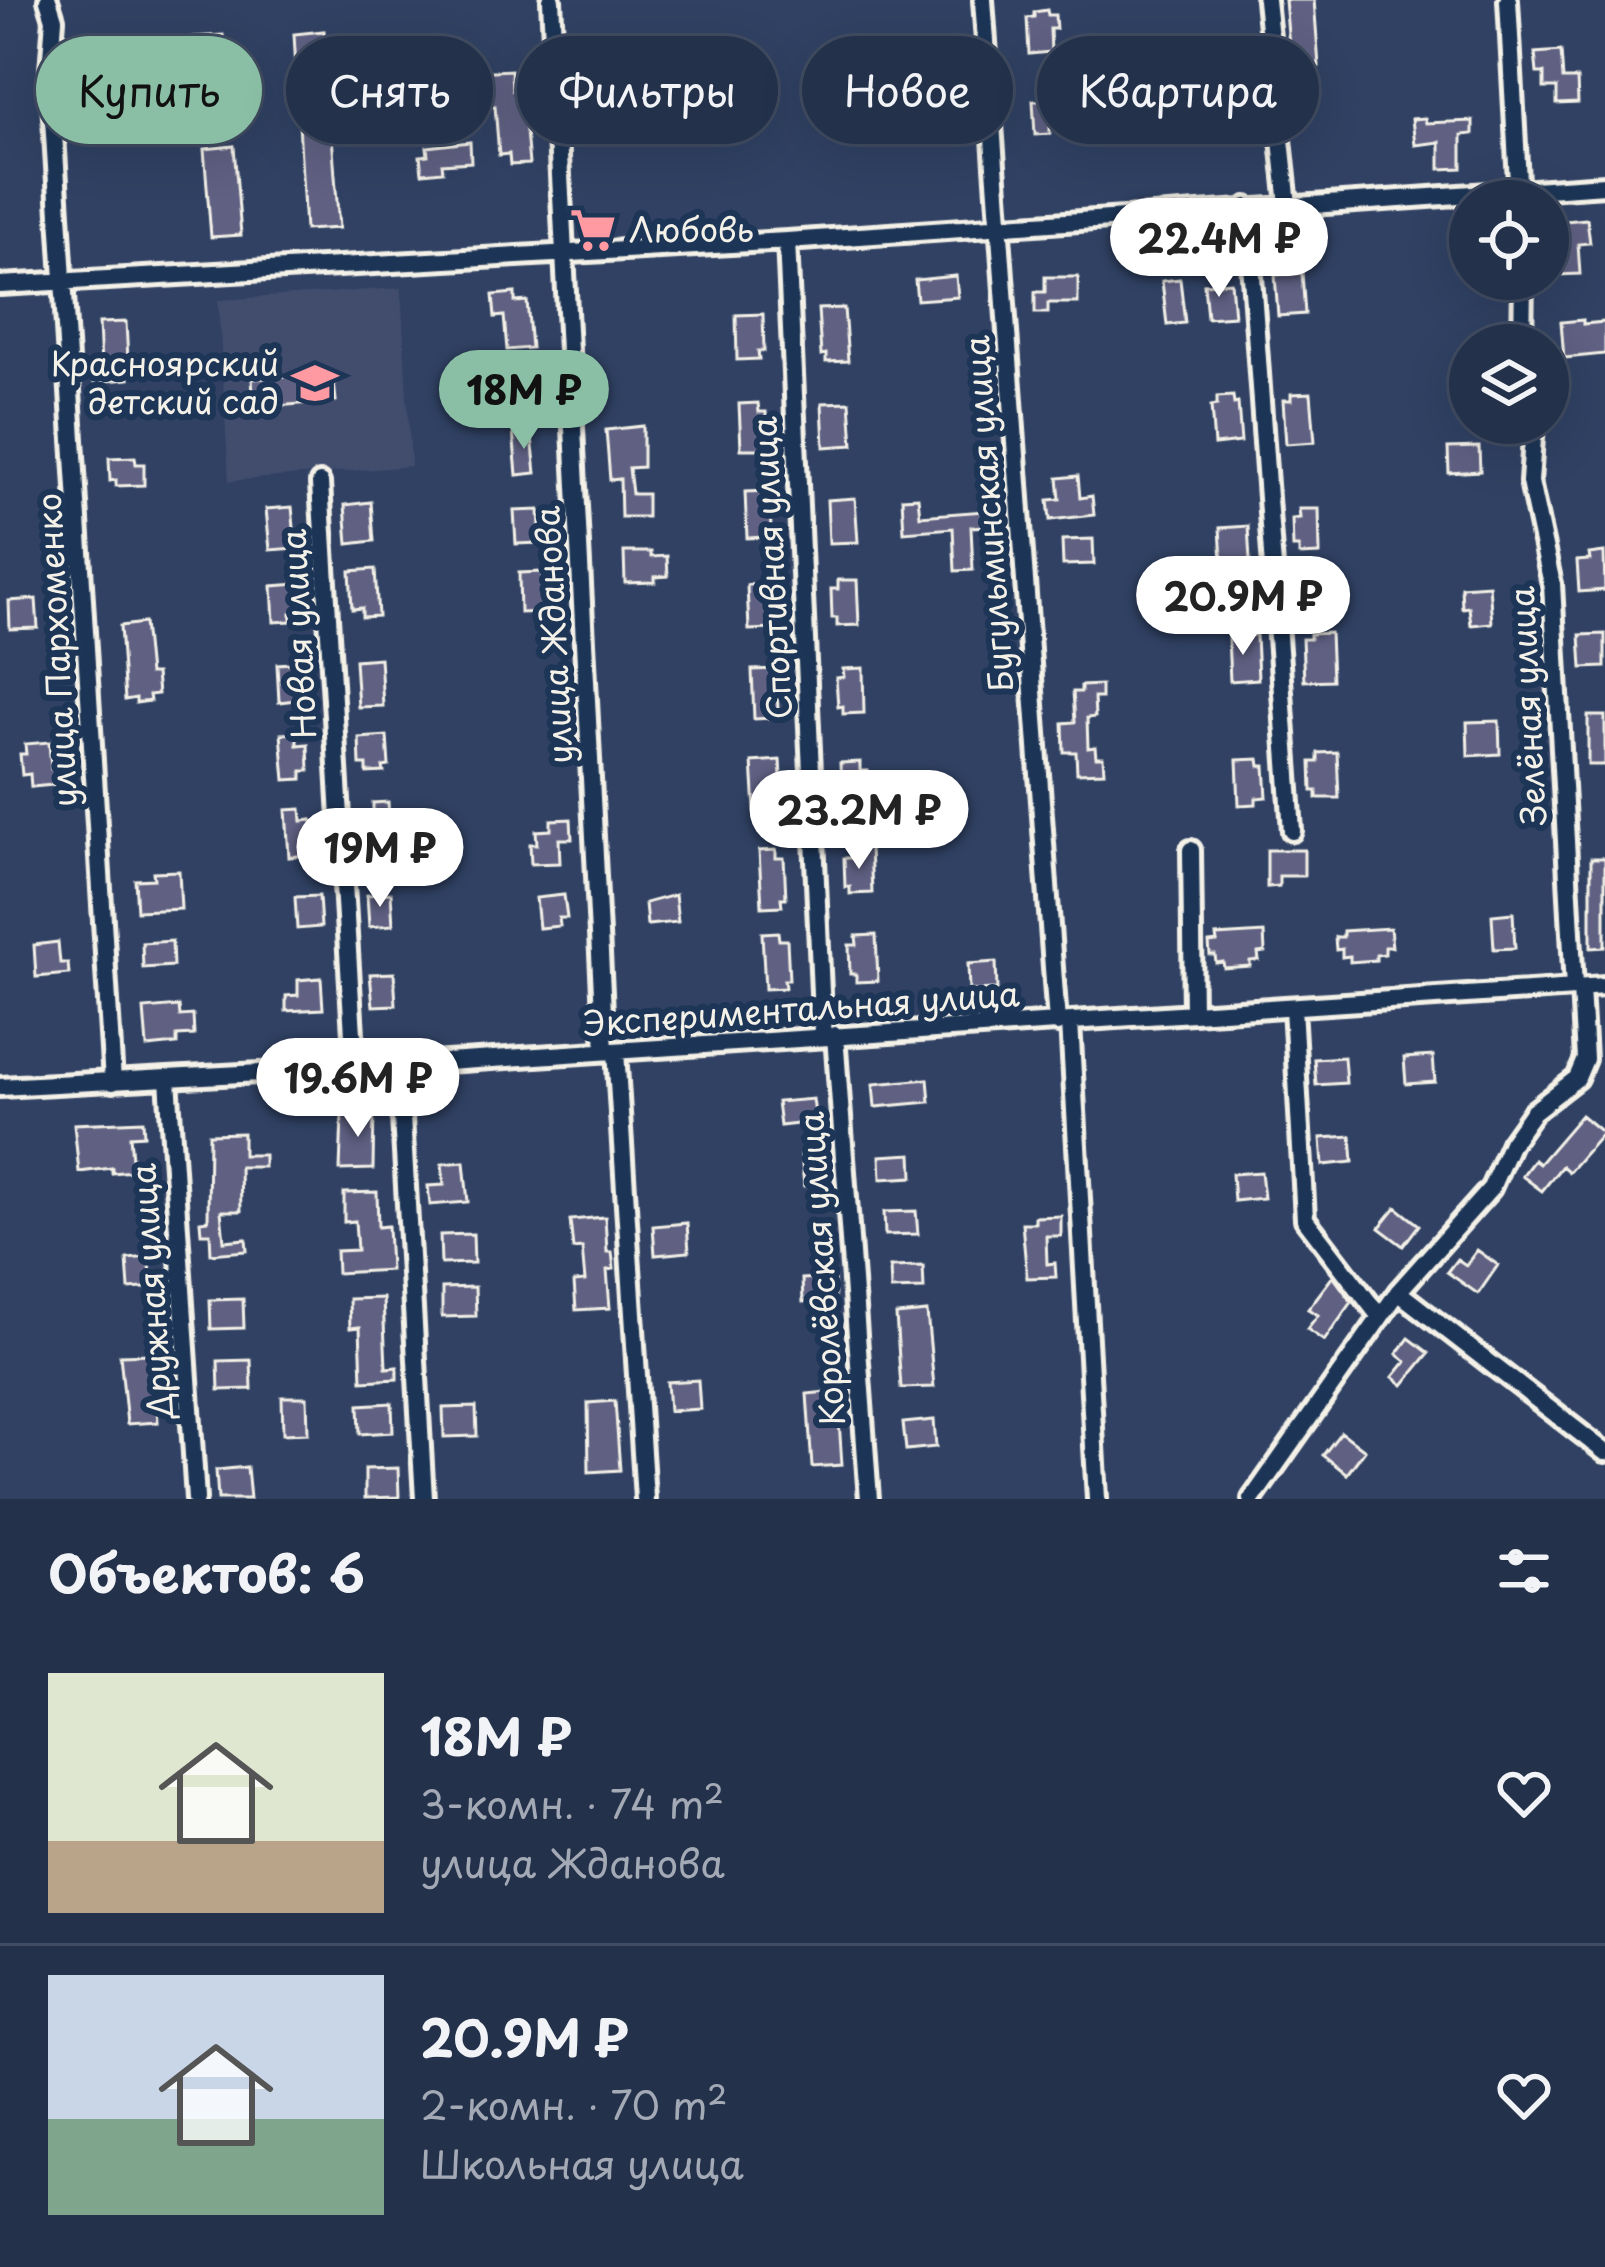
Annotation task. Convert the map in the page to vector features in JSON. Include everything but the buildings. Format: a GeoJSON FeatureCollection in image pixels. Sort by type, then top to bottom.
{"type":"FeatureCollection","features":[{"type":"Feature","properties":{"kind":"street","name":"улица Пархоменко"},"geometry":{"type":"LineString","coordinates":[[48,0],[54,19],[50,70],[113,1082]]}},
{"type":"Feature","properties":{"kind":"street","name":"улица Жданова"},"geometry":{"type":"LineString","coordinates":[[550,0],[611,1051],[645,1499]]}},
{"type":"Feature","properties":{"kind":"street","name":"Бугульминская улица"},"geometry":{"type":"LineString","coordinates":[[983,0],[1097,1499]]}},
{"type":"Feature","properties":{"kind":"street"},"geometry":{"type":"LineString","coordinates":[[1266,0],[1288,205]]}},
{"type":"Feature","properties":{"kind":"street"},"geometry":{"type":"LineString","coordinates":[[1508,0],[1518,180]]}},
{"type":"Feature","properties":{"kind":"street"},"geometry":{"type":"LineString","coordinates":[[1569,190],[1605,185]]}},
{"type":"Feature","properties":{"kind":"street"},"geometry":{"type":"LineString","coordinates":[[0,285],[1449,199]]}},
{"type":"Feature","properties":{"kind":"street"},"geometry":{"type":"LineString","coordinates":[[1247,208],[1292,830]]}},
{"type":"Feature","properties":{"kind":"street","name":"Спортивная улица"},"geometry":{"type":"LineString","coordinates":[[787,241],[829,1036]]}},
{"type":"Feature","properties":{"kind":"street","name":"Зелёная улица"},"geometry":{"type":"LineString","coordinates":[[1398,1292],[1491,1188],[1511,1143],[1532,1112],[1577,1078],[1585,1059],[1552,584],[1530,482],[1533,444]]}},
{"type":"Feature","properties":{"kind":"street","name":"Новая улица"},"geometry":{"type":"LineString","coordinates":[[320,484],[355,1068]]}},
{"type":"Feature","properties":{"kind":"street"},"geometry":{"type":"LineString","coordinates":[[1192,850],[1193,1013]]}},
{"type":"Feature","properties":{"kind":"street","name":"Экспериментальная улица"},"geometry":{"type":"LineString","coordinates":[[0,1087],[1605,986]]}},
{"type":"Feature","properties":{"kind":"street"},"geometry":{"type":"LineString","coordinates":[[1293,1007],[1305,1220],[1380,1317]]}},
{"type":"Feature","properties":{"kind":"street","name":"Королёвская улица"},"geometry":{"type":"LineString","coordinates":[[829,1036],[868,1499]]}},
{"type":"Feature","properties":{"kind":"street"},"geometry":{"type":"LineString","coordinates":[[398,1065],[424,1499]]}},
{"type":"Feature","properties":{"kind":"street","name":"Дружная улица"},"geometry":{"type":"LineString","coordinates":[[168,1079],[196,1499]]}},
{"type":"Feature","properties":{"kind":"street"},"geometry":{"type":"LineString","coordinates":[[1252,1499],[1398,1292],[1605,1451]]}},
{"type":"Feature","properties":{"kind":"shaded area","name":"Красноярский детский сад"},"geometry":{"type":"Polygon","coordinates":[[[401,288],[411,466],[229,481],[218,300],[401,288]]]}},
{"type":"Feature","properties":{"kind":"place","name":"Любовь"},"geometry":{"type":"Point","coordinates":[593,230]}},
{"type":"Feature","properties":{"kind":"place","name":"Красноярский детский сад"},"geometry":{"type":"Point","coordinates":[315,383]}}]}
